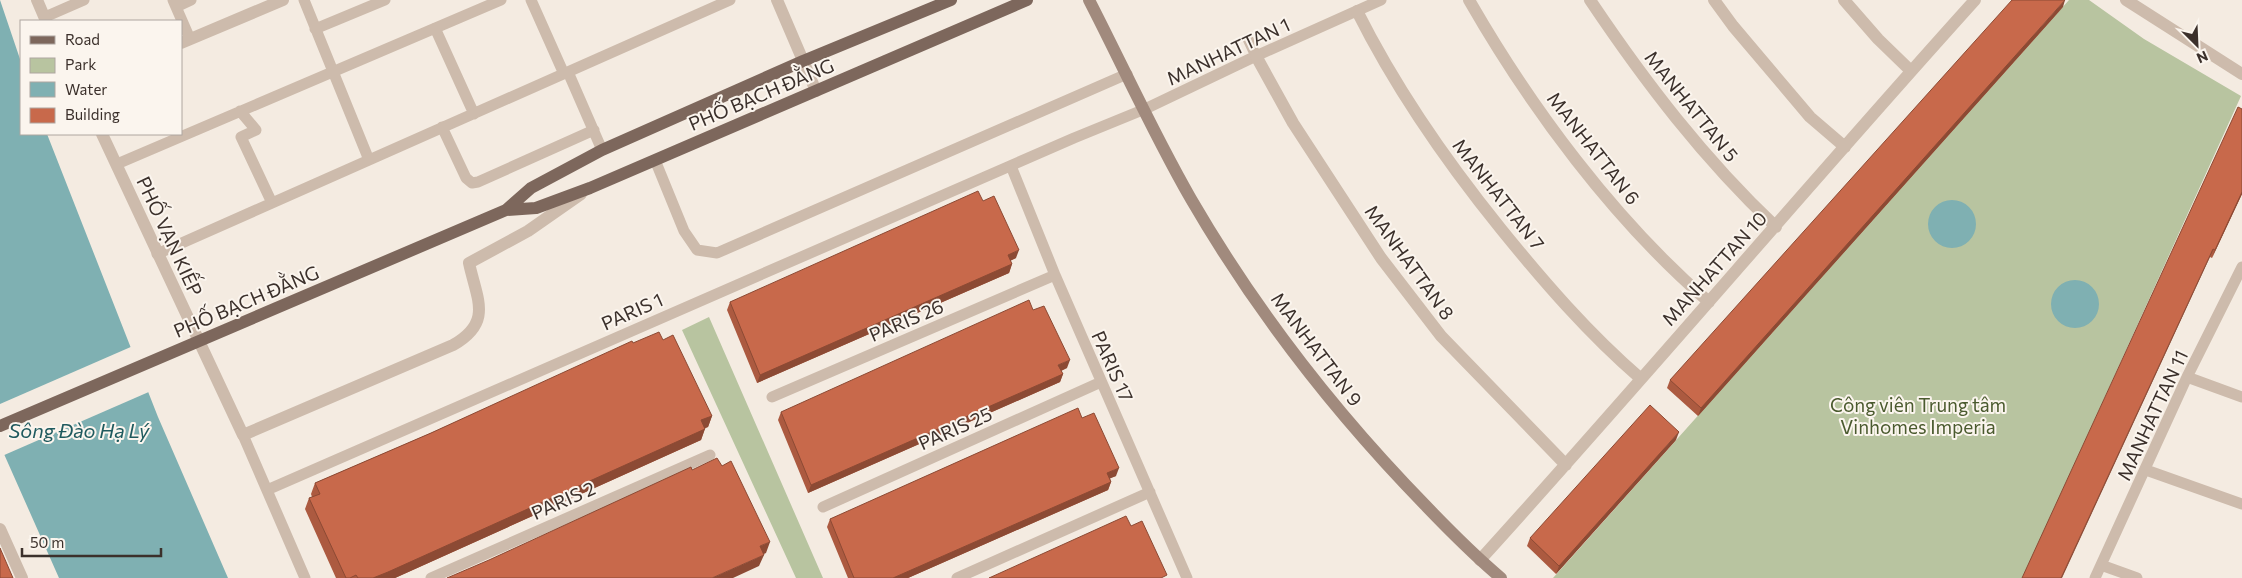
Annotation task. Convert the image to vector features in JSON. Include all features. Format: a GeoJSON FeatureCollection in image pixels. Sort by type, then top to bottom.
{"type":"FeatureCollection","features":[{"type":"Feature","properties":{"kind":"main road","name":"PHỐ BẠCH ĐẰNG"},"geometry":{"type":"LineString","coordinates":[[0,426],[493,216],[506,210],[531,188],[602,150],[802,62],[951,0]]}},
{"type":"Feature","properties":{"kind":"main road","name":"PHỐ BẠCH ĐẰNG"},"geometry":{"type":"LineString","coordinates":[[506,210],[536,208],[590,188],[1027,0]]}},
{"type":"Feature","properties":{"kind":"main road","name":"MANHATTAN 9"},"geometry":{"type":"LineString","coordinates":[[1089,0],[1190,198],[1226,256],[1274,325],[1324,391],[1382,461],[1480,560],[1501,578]]}},
{"type":"Feature","properties":{"kind":"street"},"geometry":{"type":"LineString","coordinates":[[37,0],[46,19]]}},
{"type":"Feature","properties":{"kind":"street"},"geometry":{"type":"LineString","coordinates":[[186,41],[283,0]]}},
{"type":"Feature","properties":{"kind":"street"},"geometry":{"type":"LineString","coordinates":[[777,0],[816,91]]}},
{"type":"Feature","properties":{"kind":"street","name":"MANHATTAN 6"},"geometry":{"type":"LineString","coordinates":[[1469,0],[1496,45],[1573,155],[1625,220],[1674,272],[1708,302]]}},
{"type":"Feature","properties":{"kind":"street","name":"MANHATTAN 5"},"geometry":{"type":"LineString","coordinates":[[1590,0],[1624,52],[1666,107],[1707,157],[1740,193],[1776,227]]}},
{"type":"Feature","properties":{"kind":"street"},"geometry":{"type":"LineString","coordinates":[[1714,0],[1739,33],[1810,117],[1845,147]]}},
{"type":"Feature","properties":{"kind":"street"},"geometry":{"type":"LineString","coordinates":[[1844,0],[1878,39],[1911,71]]}},
{"type":"Feature","properties":{"kind":"street","name":"MANHATTAN 10"},"geometry":{"type":"LineString","coordinates":[[1480,560],[1566,465],[1640,378],[1776,227],[1975,0]]}},
{"type":"Feature","properties":{"kind":"street"},"geometry":{"type":"LineString","coordinates":[[2126,0],[2242,74]]}},
{"type":"Feature","properties":{"kind":"street","name":"MANHATTAN 7"},"geometry":{"type":"LineString","coordinates":[[1357,11],[1373,44],[1462,181],[1563,303],[1607,349],[1640,378]]}},
{"type":"Feature","properties":{"kind":"street","name":"MANHATTAN 8"},"geometry":{"type":"LineString","coordinates":[[1256,56],[1293,123],[1381,258],[1441,336],[1566,465]]}},
{"type":"Feature","properties":{"kind":"street","name":"PHỐ VẠN KIẾP"},"geometry":{"type":"LineString","coordinates":[[102,135],[243,435]]}},
{"type":"Feature","properties":{"kind":"street"},"geometry":{"type":"LineString","coordinates":[[243,435],[453,345],[468,336],[476,326],[480,315],[469,263],[528,231],[590,188]]}},
{"type":"Feature","properties":{"kind":"street"},"geometry":{"type":"LineString","coordinates":[[0,529],[22,578]]}},
{"type":"Feature","properties":{"kind":"lane"},"geometry":{"type":"LineString","coordinates":[[46,19],[84,0]]}},
{"type":"Feature","properties":{"kind":"lane"},"geometry":{"type":"LineString","coordinates":[[180,20],[175,4],[191,0]]}},
{"type":"Feature","properties":{"kind":"lane"},"geometry":{"type":"LineString","coordinates":[[304,0],[369,160]]}},
{"type":"Feature","properties":{"kind":"lane"},"geometry":{"type":"LineString","coordinates":[[315,29],[385,0]]}},
{"type":"Feature","properties":{"kind":"lane"},"geometry":{"type":"LineString","coordinates":[[117,164],[502,0]]}},
{"type":"Feature","properties":{"kind":"lane"},"geometry":{"type":"LineString","coordinates":[[531,0],[602,150]]}},
{"type":"Feature","properties":{"kind":"lane"},"geometry":{"type":"LineString","coordinates":[[157,254],[730,0]]}},
{"type":"Feature","properties":{"kind":"lane","name":"MANHATTAN 1"},"geometry":{"type":"LineString","coordinates":[[1011,166],[1074,138],[1146,110],[1256,56],[1381,0]]}},
{"type":"Feature","properties":{"kind":"lane"},"geometry":{"type":"LineString","coordinates":[[182,28],[186,41]]}},
{"type":"Feature","properties":{"kind":"lane"},"geometry":{"type":"LineString","coordinates":[[435,28],[474,114]]}},
{"type":"Feature","properties":{"kind":"lane"},"geometry":{"type":"LineString","coordinates":[[1248,38],[1256,56]]}},
{"type":"Feature","properties":{"kind":"lane"},"geometry":{"type":"LineString","coordinates":[[655,160],[684,231],[697,250],[717,253],[1127,74]]}},
{"type":"Feature","properties":{"kind":"lane"},"geometry":{"type":"LineString","coordinates":[[240,111],[256,130],[241,137],[272,203]]}},
{"type":"Feature","properties":{"kind":"lane"},"geometry":{"type":"LineString","coordinates":[[442,127],[466,178],[472,183],[594,130]]}},
{"type":"Feature","properties":{"kind":"lane","name":"PARIS 17"},"geometry":{"type":"LineString","coordinates":[[1011,166],[1055,275],[1188,578]]}},
{"type":"Feature","properties":{"kind":"lane","name":"PARIS 1"},"geometry":{"type":"LineString","coordinates":[[267,490],[1011,166]]}},
{"type":"Feature","properties":{"kind":"lane","name":"MANHATTAN 11"},"geometry":{"type":"LineString","coordinates":[[2095,578],[2187,377],[2238,286],[2242,267]]}},
{"type":"Feature","properties":{"kind":"lane","name":"PARIS 26"},"geometry":{"type":"LineString","coordinates":[[772,397],[1055,275]]}},
{"type":"Feature","properties":{"kind":"lane"},"geometry":{"type":"LineString","coordinates":[[2187,377],[2242,397]]}},
{"type":"Feature","properties":{"kind":"lane","name":"PARIS 25"},"geometry":{"type":"LineString","coordinates":[[823,506],[1101,382]]}},
{"type":"Feature","properties":{"kind":"lane"},"geometry":{"type":"LineString","coordinates":[[243,435],[305,578]]}},
{"type":"Feature","properties":{"kind":"lane","name":"PARIS 2"},"geometry":{"type":"LineString","coordinates":[[431,578],[710,455]]}},
{"type":"Feature","properties":{"kind":"lane"},"geometry":{"type":"LineString","coordinates":[[2146,470],[2242,504]]}},
{"type":"Feature","properties":{"kind":"lane"},"geometry":{"type":"LineString","coordinates":[[958,578],[1150,492]]}},
{"type":"Feature","properties":{"kind":"lane"},"geometry":{"type":"LineString","coordinates":[[2101,565],[2137,578]]}},
{"type":"Feature","properties":{"kind":"green space","name":"Công viên Trung tâm Vinhomes Imperia"},"geometry":{"type":"Polygon","coordinates":[[[2069,0],[2089,0],[2144,39],[2241,96],[2023,578],[1553,578],[2069,0]]]}},
{"type":"Feature","properties":{"kind":"green space"},"geometry":{"type":"Polygon","coordinates":[[[709,317],[823,578],[796,578],[682,330],[709,317]]]}},
{"type":"Feature","properties":{"kind":"water","name":"Sông Đào Hạ Lý"},"geometry":{"type":"Polygon","coordinates":[[[0,0],[20,59],[20,135],[47,135],[158,417],[228,578],[59,578],[0,445],[0,0]]]}},
{"type":"Feature","properties":{"kind":"water"},"geometry":{"type":"Polygon","coordinates":[[[1947,200],[1957,200],[1969,207],[1976,219],[1976,229],[1969,241],[1957,248],[1947,248],[1939,244],[1932,237],[1928,229],[1928,219],[1932,211],[1939,204],[1947,200]]]}},
{"type":"Feature","properties":{"kind":"water"},"geometry":{"type":"Polygon","coordinates":[[[2070,280],[2080,280],[2092,287],[2099,299],[2099,309],[2092,321],[2080,328],[2070,328],[2062,324],[2055,317],[2051,309],[2051,299],[2055,291],[2062,284],[2070,280]]]}},
{"type":"Feature","properties":{"kind":"pier"},"geometry":{"type":"Polygon","coordinates":[[[133,346],[151,391],[2,456],[0,452],[0,404],[133,346]]]}},
{"type":"Feature","properties":{"kind":"building"},"geometry":{"type":"Polygon","coordinates":[[[2012,0],[2065,0],[1701,408],[1670,380],[2012,0]]]}},
{"type":"Feature","properties":{"kind":"building"},"geometry":{"type":"Polygon","coordinates":[[[2238,107],[2242,109],[2242,192],[2215,250],[2213,249],[2061,578],[2022,578],[2238,107]]]}},
{"type":"Feature","properties":{"kind":"building"},"geometry":{"type":"Polygon","coordinates":[[[978,191],[983,201],[994,196],[1019,250],[1008,255],[1012,264],[760,375],[730,302],[978,191]]]}},
{"type":"Feature","properties":{"kind":"building"},"geometry":{"type":"Polygon","coordinates":[[[1029,300],[1033,310],[1044,306],[1070,360],[1058,365],[1063,374],[811,485],[781,412],[1029,300]]]}},
{"type":"Feature","properties":{"kind":"building"},"geometry":{"type":"Polygon","coordinates":[[[659,332],[663,340],[673,335],[712,416],[701,420],[705,429],[388,572],[373,578],[358,578],[356,575],[346,578],[309,498],[320,494],[315,483],[431,433],[632,341],[633,343],[659,332]]]}},
{"type":"Feature","properties":{"kind":"building"},"geometry":{"type":"Polygon","coordinates":[[[1650,405],[1679,432],[1559,566],[1530,538],[1650,405]]]}},
{"type":"Feature","properties":{"kind":"building"},"geometry":{"type":"Polygon","coordinates":[[[1078,408],[1082,418],[1094,413],[1119,468],[1107,473],[1111,482],[893,578],[854,578],[830,519],[1078,408]]]}},
{"type":"Feature","properties":{"kind":"building"},"geometry":{"type":"Polygon","coordinates":[[[717,458],[722,466],[731,461],[770,542],[760,546],[764,555],[712,578],[447,578],[691,467],[692,470],[717,458]]]}},
{"type":"Feature","properties":{"kind":"building"},"geometry":{"type":"Polygon","coordinates":[[[1126,516],[1131,526],[1142,521],[1167,575],[1161,578],[989,578],[1126,516]]]}},
{"type":"Feature","properties":{"kind":"building"},"geometry":{"type":"Polygon","coordinates":[[[0,548],[13,578],[0,578],[0,548]]]}}]}
